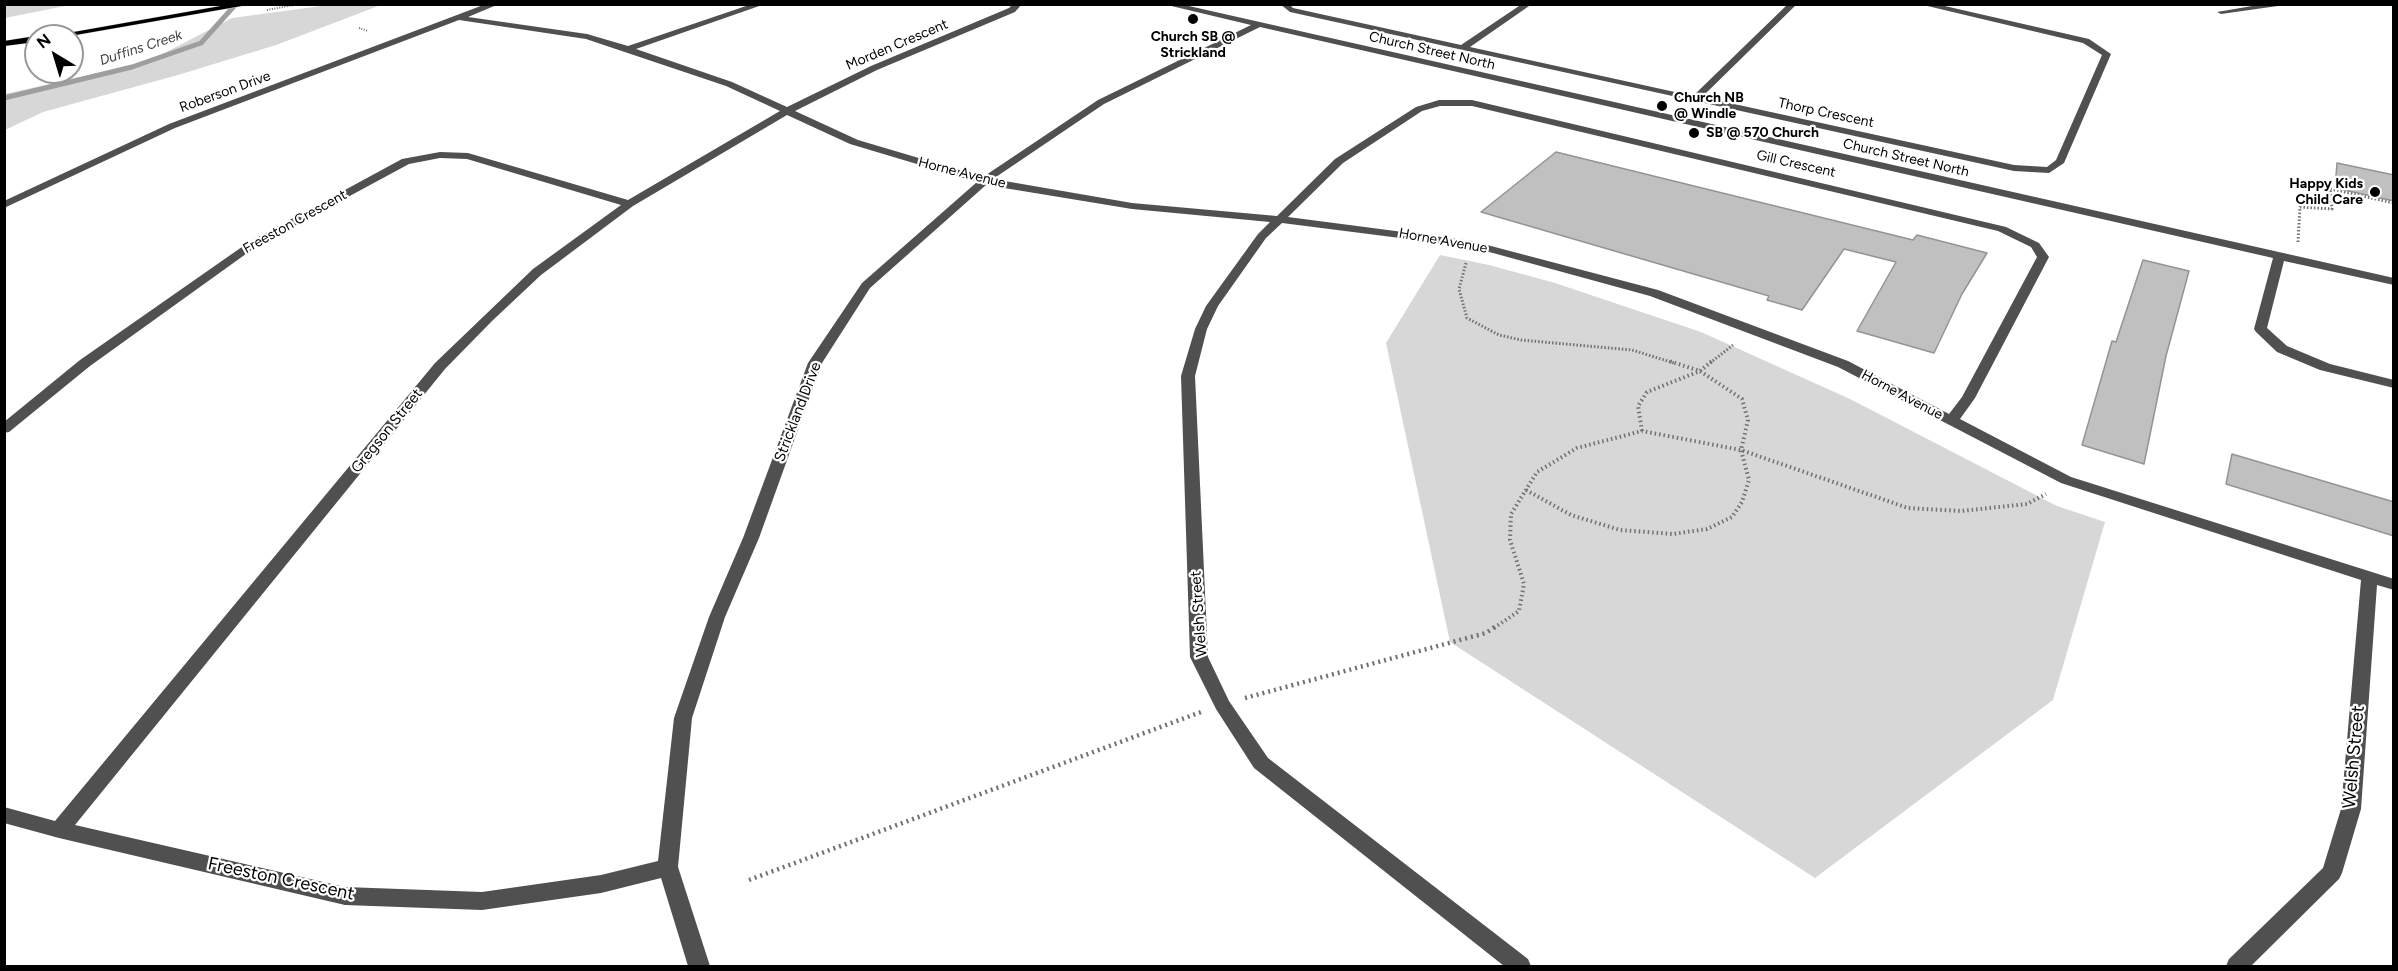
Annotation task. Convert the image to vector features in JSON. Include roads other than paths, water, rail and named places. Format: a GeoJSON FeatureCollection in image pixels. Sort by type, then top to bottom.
{"type":"FeatureCollection","features":[{"type":"Feature","properties":{"kind":"main road"},"geometry":{"type":"LineString","coordinates":[[84,31],[249,4]]}},
{"type":"Feature","properties":{"kind":"main road"},"geometry":{"type":"LineString","coordinates":[[4,44],[24,41]]}},
{"type":"Feature","properties":{"kind":"street","name":"Roberson Drive"},"geometry":{"type":"LineString","coordinates":[[4,205],[172,126],[495,4]]}},
{"type":"Feature","properties":{"kind":"street"},"geometry":{"type":"LineString","coordinates":[[628,49],[760,4]]}},
{"type":"Feature","properties":{"kind":"street","name":"Morden Crescent"},"geometry":{"type":"LineString","coordinates":[[787,111],[874,68],[1012,10],[1018,4]]}},
{"type":"Feature","properties":{"kind":"street","name":"Church Street North"},"geometry":{"type":"LineString","coordinates":[[1167,4],[2394,282]]}},
{"type":"Feature","properties":{"kind":"street","name":"Thorp Crescent"},"geometry":{"type":"LineString","coordinates":[[1284,4],[1290,10],[2014,168],[2049,170],[2060,161],[2107,54],[2086,41],[1923,4]]}},
{"type":"Feature","properties":{"kind":"street"},"geometry":{"type":"LineString","coordinates":[[1463,48],[1528,4]]}},
{"type":"Feature","properties":{"kind":"street"},"geometry":{"type":"LineString","coordinates":[[1696,98],[1793,4]]}},
{"type":"Feature","properties":{"kind":"street"},"geometry":{"type":"LineString","coordinates":[[2221,12],[2288,4]]}},
{"type":"Feature","properties":{"kind":"street","name":"Horne Avenue"},"geometry":{"type":"LineString","coordinates":[[460,18],[586,37],[628,49],[729,84],[814,125],[863,145],[984,181],[1132,206],[1278,219],[1472,244],[1654,293],[1843,364],[2066,480],[2394,585]]}},
{"type":"Feature","properties":{"kind":"street","name":"Strickland Drive"},"geometry":{"type":"LineString","coordinates":[[699,966],[668,867],[683,718],[717,617],[751,538],[815,363],[866,286],[984,181],[1101,102],[1258,25]]}},
{"type":"Feature","properties":{"kind":"street","name":"Gill Crescent"},"geometry":{"type":"LineString","coordinates":[[1278,219],[1339,161],[1419,109],[1439,103],[1472,103],[2002,229],[2035,245],[2043,257],[1968,398],[1951,421]]}},
{"type":"Feature","properties":{"kind":"street","name":"Gregson Street"},"geometry":{"type":"LineString","coordinates":[[59,830],[440,366],[537,272],[629,204],[787,111]]}},
{"type":"Feature","properties":{"kind":"street","name":"Freeston Crescent"},"geometry":{"type":"LineString","coordinates":[[4,429],[85,363],[253,244],[406,161],[441,155],[468,156],[629,204]]}},
{"type":"Feature","properties":{"kind":"street","name":"Welsh Street"},"geometry":{"type":"LineString","coordinates":[[1278,219],[1262,236],[1212,306],[1201,329],[1188,376],[1199,657],[1222,704],[1261,763],[1520,966]]}},
{"type":"Feature","properties":{"kind":"street"},"geometry":{"type":"LineString","coordinates":[[2279,256],[2260,329],[2282,349],[2300,357],[2325,367],[2394,384]]}},
{"type":"Feature","properties":{"kind":"street","name":"Welsh Street"},"geometry":{"type":"LineString","coordinates":[[2237,966],[2332,873],[2351,809],[2369,577]]}},
{"type":"Feature","properties":{"kind":"street","name":"Freeston Crescent"},"geometry":{"type":"LineString","coordinates":[[4,815],[59,830],[345,896],[482,901],[601,884],[668,867]]}},
{"type":"Feature","properties":{"kind":"waterway","name":"Duffins Creek"},"geometry":{"type":"LineString","coordinates":[[4,98],[132,67],[201,43],[236,4]]}},
{"type":"Feature","properties":{"kind":"place","name":"Church SB @ Strickland"},"geometry":{"type":"Point","coordinates":[1193,19]}},
{"type":"Feature","properties":{"kind":"place","name":"Church NB @ Windle"},"geometry":{"type":"Point","coordinates":[1662,106]}},
{"type":"Feature","properties":{"kind":"place","name":"SB @ 570 Church"},"geometry":{"type":"Point","coordinates":[1694,133]}},
{"type":"Feature","properties":{"kind":"place","name":"Happy Kids Child Care"},"geometry":{"type":"Point","coordinates":[2375,192]}}]}
